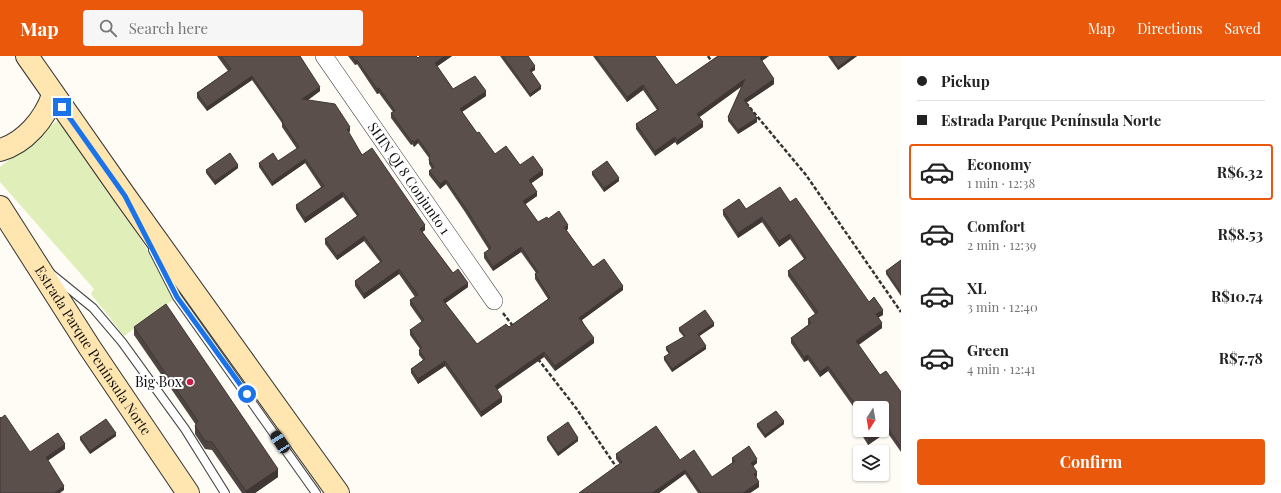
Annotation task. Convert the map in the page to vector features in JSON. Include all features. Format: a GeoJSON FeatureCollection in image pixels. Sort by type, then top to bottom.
{"type":"FeatureCollection","features":[{"type":"Feature","properties":{"kind":"main road"},"geometry":{"type":"LineString","coordinates":[[27,56],[125,196],[338,493]]}},
{"type":"Feature","properties":{"kind":"main road"},"geometry":{"type":"LineString","coordinates":[[0,150],[16,143],[44,118],[53,94]]}},
{"type":"Feature","properties":{"kind":"main road","name":"Estrada Parque Península Norte"},"geometry":{"type":"LineString","coordinates":[[0,207],[34,261],[188,493]]}},
{"type":"Feature","properties":{"kind":"street","name":"SHIN QI 8 Conjunto 1"},"geometry":{"type":"LineString","coordinates":[[324,56],[494,301]]}},
{"type":"Feature","properties":{"kind":"lane"},"geometry":{"type":"LineString","coordinates":[[125,196],[177,297],[316,493]]}},
{"type":"Feature","properties":{"kind":"lane"},"geometry":{"type":"LineString","coordinates":[[34,261],[82,298],[107,323],[185,429],[225,493]]}},
{"type":"Feature","properties":{"kind":"path"},"geometry":{"type":"LineString","coordinates":[[708,56],[717,68]]}},
{"type":"Feature","properties":{"kind":"path"},"geometry":{"type":"LineString","coordinates":[[742,98],[806,175],[901,312]]}},
{"type":"Feature","properties":{"kind":"path"},"geometry":{"type":"LineString","coordinates":[[494,301],[513,326]]}},
{"type":"Feature","properties":{"kind":"path"},"geometry":{"type":"LineString","coordinates":[[537,358],[576,408],[621,474]]}},
{"type":"Feature","properties":{"kind":"green space"},"geometry":{"type":"Polygon","coordinates":[[[63,116],[177,297],[124,336],[91,294],[94,289],[0,182],[0,167],[63,116]]]}},
{"type":"Feature","properties":{"kind":"building"},"geometry":{"type":"Polygon","coordinates":[[[221,56],[300,56],[320,87],[302,99],[335,104],[350,127],[347,129],[362,155],[372,148],[425,225],[420,229],[453,273],[458,269],[468,283],[443,300],[477,344],[506,324],[509,327],[550,298],[535,274],[538,272],[521,247],[493,267],[484,253],[491,248],[465,207],[446,180],[440,184],[429,171],[434,167],[429,160],[430,155],[418,139],[414,142],[412,140],[411,141],[391,113],[395,111],[379,88],[377,89],[357,60],[355,61],[352,56],[416,56],[418,58],[420,56],[445,56],[435,63],[453,89],[475,76],[486,91],[460,109],[477,133],[479,132],[495,154],[506,146],[520,165],[533,156],[543,170],[529,180],[537,192],[523,201],[538,222],[547,217],[548,219],[559,211],[568,225],[564,227],[593,267],[604,259],[623,286],[579,318],[594,338],[555,366],[544,352],[495,386],[502,397],[481,412],[445,361],[418,379],[411,369],[425,359],[419,350],[422,348],[410,330],[424,320],[410,300],[418,295],[399,269],[364,294],[355,281],[382,261],[364,236],[337,256],[325,239],[359,215],[343,192],[305,218],[296,205],[324,186],[305,159],[272,182],[259,163],[273,153],[278,161],[299,147],[252,76],[207,107],[197,93],[231,69],[221,56]]]}},
{"type":"Feature","properties":{"kind":"building"},"geometry":{"type":"Polygon","coordinates":[[[503,56],[528,56],[535,66],[530,70],[541,86],[530,94],[503,56]]]}},
{"type":"Feature","properties":{"kind":"building"},"geometry":{"type":"Polygon","coordinates":[[[596,56],[655,56],[676,85],[718,56],[762,56],[760,58],[774,79],[744,100],[757,118],[738,130],[728,117],[745,79],[697,114],[703,122],[677,140],[675,137],[655,151],[636,124],[659,109],[643,85],[627,97],[596,56]]]}},
{"type":"Feature","properties":{"kind":"building"},"geometry":{"type":"Polygon","coordinates":[[[831,56],[853,56],[838,67],[831,56]]]}},
{"type":"Feature","properties":{"kind":"building"},"geometry":{"type":"Polygon","coordinates":[[[230,153],[238,165],[215,181],[206,170],[230,153]]]}},
{"type":"Feature","properties":{"kind":"building"},"geometry":{"type":"Polygon","coordinates":[[[607,161],[619,178],[604,188],[592,172],[607,161]]]}},
{"type":"Feature","properties":{"kind":"building"},"geometry":{"type":"Polygon","coordinates":[[[780,187],[790,202],[796,198],[869,302],[874,297],[883,310],[876,314],[882,323],[856,341],[880,375],[886,371],[901,392],[901,447],[889,430],[889,401],[853,401],[828,366],[820,372],[808,355],[804,357],[791,338],[811,323],[808,319],[818,312],[788,271],[806,258],[790,234],[779,241],[762,217],[738,233],[723,210],[739,199],[746,209],[780,187]]]}},
{"type":"Feature","properties":{"kind":"building"},"geometry":{"type":"Polygon","coordinates":[[[901,260],[901,293],[886,271],[901,260]]]}},
{"type":"Feature","properties":{"kind":"building","name":"Big Box"},"geometry":{"type":"Polygon","coordinates":[[[166,304],[278,469],[246,491],[212,442],[205,441],[195,426],[198,421],[134,327],[166,304]]]}},
{"type":"Feature","properties":{"kind":"building"},"geometry":{"type":"Polygon","coordinates":[[[705,310],[714,323],[698,334],[706,346],[672,369],[664,357],[670,353],[666,347],[685,336],[679,328],[705,310]]]}},
{"type":"Feature","properties":{"kind":"building"},"geometry":{"type":"Polygon","coordinates":[[[776,411],[784,421],[765,435],[757,424],[776,411]]]}},
{"type":"Feature","properties":{"kind":"building"},"geometry":{"type":"Polygon","coordinates":[[[5,415],[30,452],[58,433],[65,444],[46,457],[64,486],[55,492],[56,493],[0,493],[0,417],[1,418],[5,415]]]}},
{"type":"Feature","properties":{"kind":"building"},"geometry":{"type":"Polygon","coordinates":[[[106,419],[116,433],[90,451],[80,437],[106,419]]]}},
{"type":"Feature","properties":{"kind":"building"},"geometry":{"type":"Polygon","coordinates":[[[568,422],[578,438],[558,453],[547,437],[568,422]]]}},
{"type":"Feature","properties":{"kind":"building"},"geometry":{"type":"Polygon","coordinates":[[[656,426],[680,460],[694,450],[712,477],[735,461],[732,458],[749,446],[757,459],[751,463],[757,472],[754,474],[759,482],[743,493],[701,493],[685,470],[652,493],[579,493],[622,462],[616,454],[656,426]]]}},
{"type":"Feature","properties":{"kind":"place","name":"Big Box"},"geometry":{"type":"Point","coordinates":[190,382]}},
{"type":"Feature","properties":{"kind":"route"},"geometry":{"type":"LineString","coordinates":[[62,107],[125,196],[165,277],[177,297],[247,394]]}}]}
